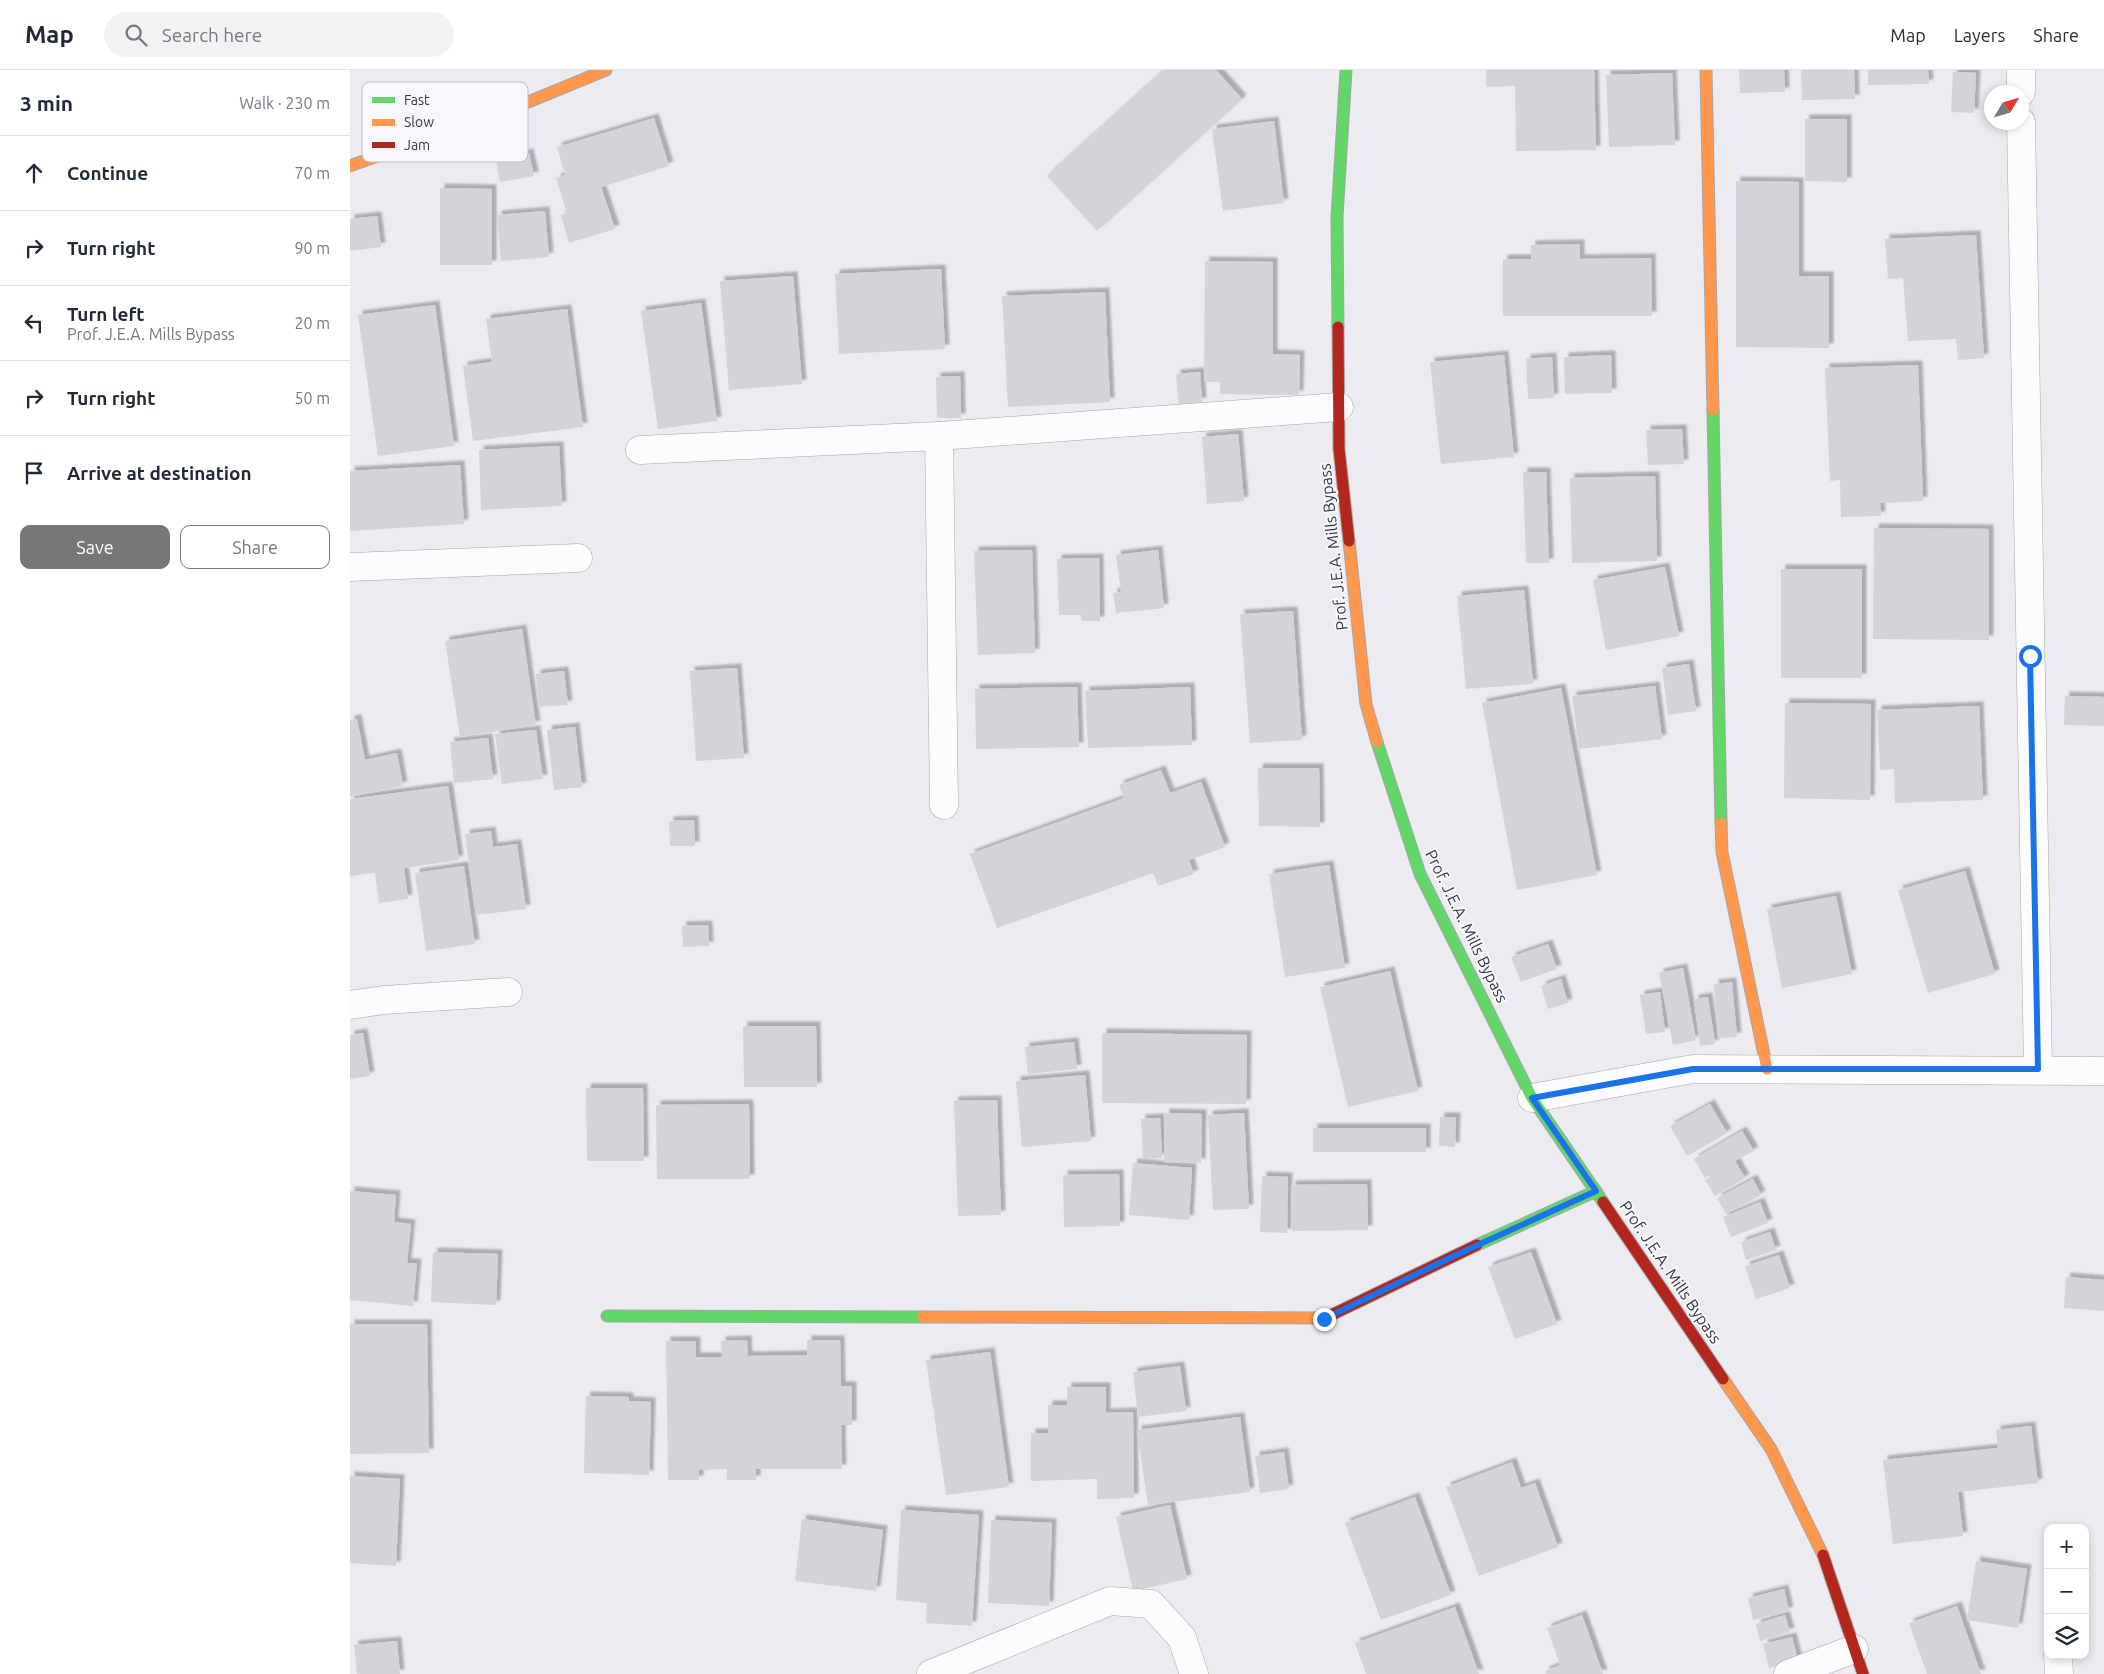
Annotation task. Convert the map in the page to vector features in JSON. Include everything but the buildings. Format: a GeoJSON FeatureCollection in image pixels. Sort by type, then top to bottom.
{"type":"FeatureCollection","features":[{"type":"Feature","properties":{"kind":"street"},"geometry":{"type":"LineString","coordinates":[[528,102],[606,70]]}},
{"type":"Feature","properties":{"kind":"street","name":"Prof. J.E.A. Mills Bypass"},"geometry":{"type":"LineString","coordinates":[[1346,70],[1338,217],[1339,449],[1366,704],[1386,773],[1420,874],[1532,1098],[1771,1449],[1827,1562],[1854,1649],[1864,1674]]}},
{"type":"Feature","properties":{"kind":"street"},"geometry":{"type":"LineString","coordinates":[[1706,70],[1722,852],[1768,1069]]}},
{"type":"Feature","properties":{"kind":"street"},"geometry":{"type":"LineString","coordinates":[[2021,70],[2021,85]]}},
{"type":"Feature","properties":{"kind":"street"},"geometry":{"type":"LineString","coordinates":[[2022,130],[2038,1069]]}},
{"type":"Feature","properties":{"kind":"street"},"geometry":{"type":"LineString","coordinates":[[350,166],[362,162]]}},
{"type":"Feature","properties":{"kind":"street"},"geometry":{"type":"LineString","coordinates":[[640,450],[939,436],[1339,407]]}},
{"type":"Feature","properties":{"kind":"street"},"geometry":{"type":"LineString","coordinates":[[939,436],[944,804]]}},
{"type":"Feature","properties":{"kind":"street"},"geometry":{"type":"LineString","coordinates":[[350,567],[578,558]]}},
{"type":"Feature","properties":{"kind":"street"},"geometry":{"type":"LineString","coordinates":[[350,1005],[384,1000],[508,992]]}},
{"type":"Feature","properties":{"kind":"street"},"geometry":{"type":"LineString","coordinates":[[1532,1098],[1693,1069],[2038,1069],[2104,1071]]}},
{"type":"Feature","properties":{"kind":"street"},"geometry":{"type":"LineString","coordinates":[[607,1316],[1324,1319],[1456,1255],[1596,1191]]}},
{"type":"Feature","properties":{"kind":"street"},"geometry":{"type":"LineString","coordinates":[[931,1674],[1110,1601],[1151,1604],[1182,1638],[1194,1674]]}},
{"type":"Feature","properties":{"kind":"street"},"geometry":{"type":"LineString","coordinates":[[1788,1674],[1854,1649]]}},
{"type":"Feature","properties":{"kind":"street"},"geometry":{"type":"LineString","coordinates":[[2058,1659],[2059,1674]]}},
{"type":"Feature","properties":{"kind":"traffic: fast"},"geometry":{"type":"LineString","coordinates":[[1338,327],[1337,217],[1346,70]]}},
{"type":"Feature","properties":{"kind":"traffic: fast"},"geometry":{"type":"LineString","coordinates":[[1713,410],[1721,823]]}},
{"type":"Feature","properties":{"kind":"traffic: fast"},"geometry":{"type":"LineString","coordinates":[[1377,742],[1420,874],[1532,1098],[1603,1202]]}},
{"type":"Feature","properties":{"kind":"traffic: fast"},"geometry":{"type":"LineString","coordinates":[[1477,1245],[1596,1191]]}},
{"type":"Feature","properties":{"kind":"traffic: fast"},"geometry":{"type":"LineString","coordinates":[[607,1316],[923,1317]]}},
{"type":"Feature","properties":{"kind":"traffic: slow"},"geometry":{"type":"LineString","coordinates":[[528,102],[606,70]]}},
{"type":"Feature","properties":{"kind":"traffic: slow"},"geometry":{"type":"LineString","coordinates":[[1706,70],[1713,410]]}},
{"type":"Feature","properties":{"kind":"traffic: slow"},"geometry":{"type":"LineString","coordinates":[[350,166],[362,162]]}},
{"type":"Feature","properties":{"kind":"traffic: slow"},"geometry":{"type":"LineString","coordinates":[[1349,541],[1366,704],[1377,742]]}},
{"type":"Feature","properties":{"kind":"traffic: slow"},"geometry":{"type":"LineString","coordinates":[[1721,823],[1722,852],[1767,1069]]}},
{"type":"Feature","properties":{"kind":"traffic: slow"},"geometry":{"type":"LineString","coordinates":[[923,1317],[1325,1318]]}},
{"type":"Feature","properties":{"kind":"traffic: slow"},"geometry":{"type":"LineString","coordinates":[[1723,1379],[1771,1449],[1823,1555]]}},
{"type":"Feature","properties":{"kind":"traffic: jam"},"geometry":{"type":"LineString","coordinates":[[1338,327],[1339,449],[1349,541]]}},
{"type":"Feature","properties":{"kind":"traffic: jam"},"geometry":{"type":"LineString","coordinates":[[1603,1202],[1723,1379]]}},
{"type":"Feature","properties":{"kind":"traffic: jam"},"geometry":{"type":"LineString","coordinates":[[1325,1318],[1477,1245]]}},
{"type":"Feature","properties":{"kind":"traffic: jam"},"geometry":{"type":"LineString","coordinates":[[1823,1555],[1863,1674]]}},
{"type":"Feature","properties":{"kind":"route"},"geometry":{"type":"LineString","coordinates":[[1324,1319],[1456,1255],[1596,1191],[1532,1098],[1693,1069],[2038,1069],[2030,656]]}}]}
